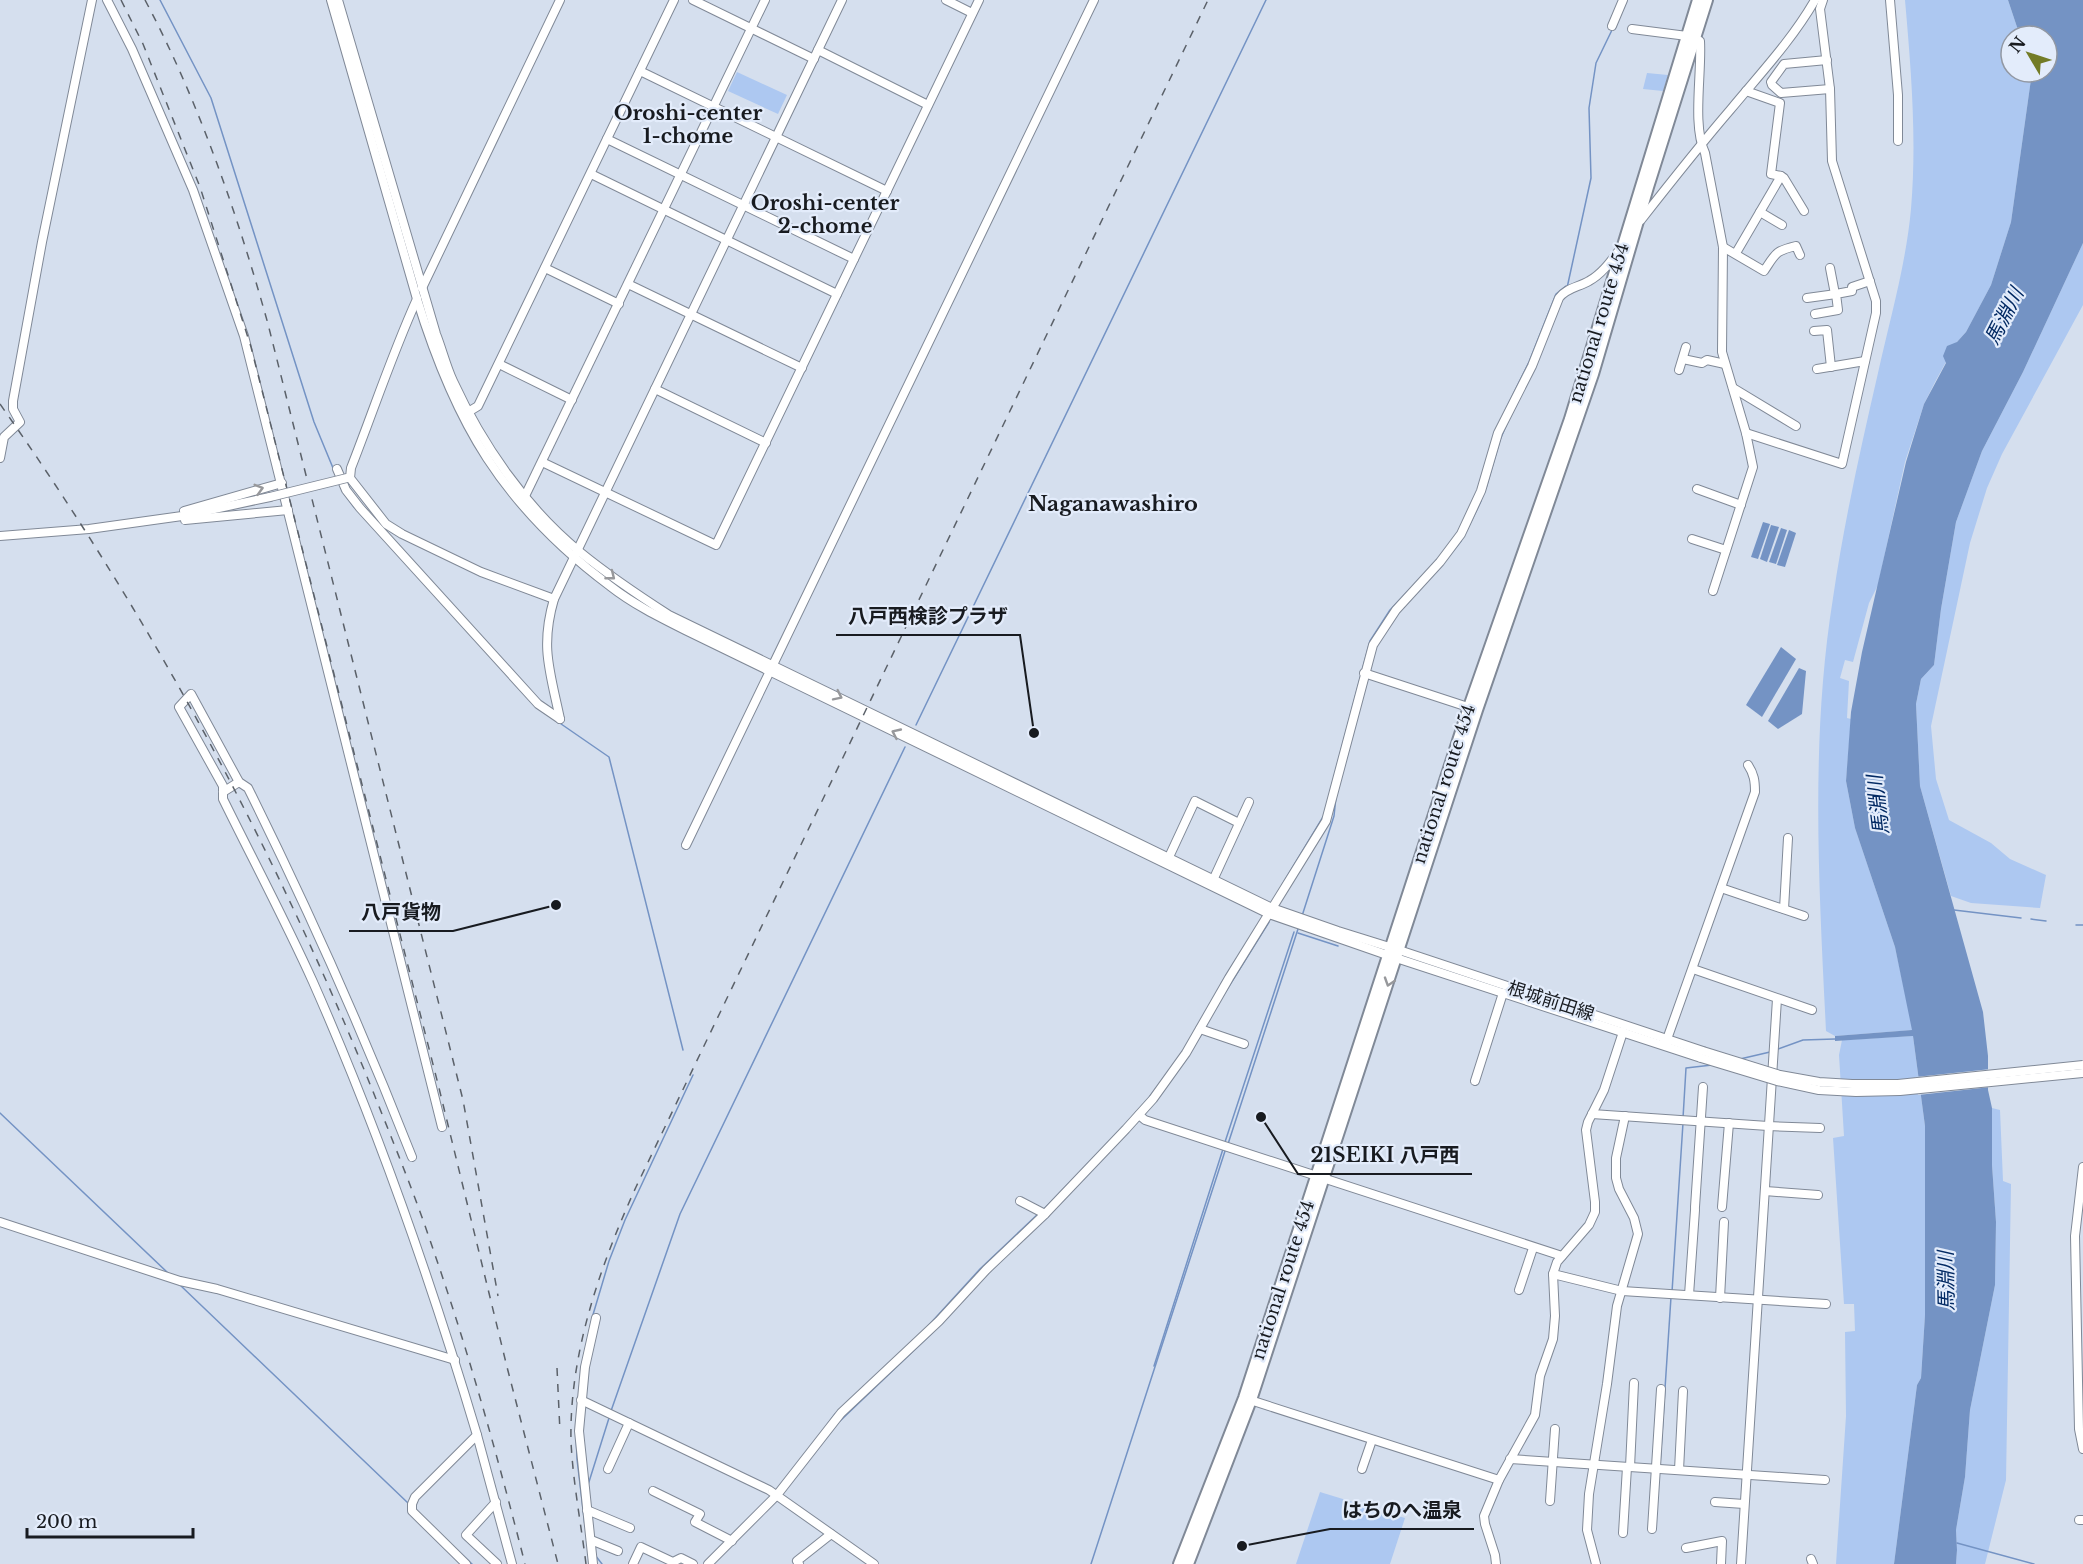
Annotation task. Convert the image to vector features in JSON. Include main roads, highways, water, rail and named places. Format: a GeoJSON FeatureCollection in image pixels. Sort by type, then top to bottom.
{"type":"FeatureCollection","features":[{"type":"Feature","properties":{"kind":"highway","name":"national route 454"},"geometry":{"type":"LineString","coordinates":[[1473,708],[1593,374],[1638,224],[1690,37],[1698,0]]}},
{"type":"Feature","properties":{"kind":"highway","name":"national route 454"},"geometry":{"type":"LineString","coordinates":[[1188,1564],[1248,1399],[1473,708],[1570,419],[1690,37],[1707,0]]}},
{"type":"Feature","properties":{"kind":"highway","name":"national route 454"},"geometry":{"type":"LineString","coordinates":[[1179,1564],[1248,1399]]}},
{"type":"Feature","properties":{"kind":"water","name":"馬淵川"},"geometry":{"type":"Polygon","coordinates":[[[2008,0],[2083,0],[2083,243],[2023,372],[1982,451],[1956,522],[1934,665],[1921,679],[1916,704],[1920,786],[1983,1012],[1988,1056],[1988,1090],[1992,1108],[1992,1165],[1996,1222],[1995,1285],[1970,1410],[1965,1477],[1956,1530],[1956,1564],[1894,1564],[1917,1385],[1921,1378],[1925,1315],[1925,1126],[1913,1036],[1835,1041],[1835,1036],[1912,1030],[1895,947],[1855,828],[1846,781],[1851,712],[1862,652],[1906,462],[1924,404],[1946,363],[1943,356],[1947,346],[1957,342],[1966,332],[1991,285],[2011,222],[2030,84],[2059,84],[2059,24],[2016,24],[2008,0]]]}},
{"type":"Feature","properties":{"kind":"water"},"geometry":{"type":"Polygon","coordinates":[[[1763,522],[1770,524],[1758,559],[1751,557],[1763,522]]]}},
{"type":"Feature","properties":{"kind":"water"},"geometry":{"type":"Polygon","coordinates":[[[1771,525],[1779,527],[1767,562],[1760,559],[1771,525]]]}},
{"type":"Feature","properties":{"kind":"water"},"geometry":{"type":"Polygon","coordinates":[[[1781,528],[1787,530],[1776,564],[1769,562],[1781,528]]]}},
{"type":"Feature","properties":{"kind":"water"},"geometry":{"type":"Polygon","coordinates":[[[1789,530],[1796,533],[1785,567],[1777,565],[1789,530]]]}},
{"type":"Feature","properties":{"kind":"water"},"geometry":{"type":"Polygon","coordinates":[[[1781,647],[1796,659],[1762,717],[1746,705],[1781,647]]]}},
{"type":"Feature","properties":{"kind":"water"},"geometry":{"type":"Polygon","coordinates":[[[1799,668],[1806,671],[1802,714],[1778,729],[1768,721],[1799,668]]]}},
{"type":"Feature","properties":{"kind":"waterway"},"geometry":{"type":"LineString","coordinates":[[160,0],[211,98],[314,422],[333,468]]}},
{"type":"Feature","properties":{"kind":"waterway"},"geometry":{"type":"LineString","coordinates":[[916,725],[1266,0]]}},
{"type":"Feature","properties":{"kind":"waterway"},"geometry":{"type":"LineString","coordinates":[[1567,288],[1591,178],[1589,108],[1596,63],[1612,30]]}},
{"type":"Feature","properties":{"kind":"waterway"},"geometry":{"type":"LineString","coordinates":[[1503,415],[1529,362],[1556,294],[1566,286]]}},
{"type":"Feature","properties":{"kind":"waterway"},"geometry":{"type":"LineString","coordinates":[[1549,333],[1554,320]]}},
{"type":"Feature","properties":{"kind":"waterway"},"geometry":{"type":"LineString","coordinates":[[1486,488],[1508,421]]}},
{"type":"Feature","properties":{"kind":"waterway"},"geometry":{"type":"LineString","coordinates":[[343,492],[354,507]]}},
{"type":"Feature","properties":{"kind":"waterway"},"geometry":{"type":"LineString","coordinates":[[1466,532],[1481,501]]}},
{"type":"Feature","properties":{"kind":"waterway"},"geometry":{"type":"LineString","coordinates":[[1449,556],[1461,541]]}},
{"type":"Feature","properties":{"kind":"waterway"},"geometry":{"type":"LineString","coordinates":[[1330,792],[1370,641],[1390,610],[1429,569]]}},
{"type":"Feature","properties":{"kind":"waterway"},"geometry":{"type":"LineString","coordinates":[[535,706],[609,757],[683,1050]]}},
{"type":"Feature","properties":{"kind":"waterway"},"geometry":{"type":"LineString","coordinates":[[611,1411],[680,1214],[905,747]]}},
{"type":"Feature","properties":{"kind":"waterway"},"geometry":{"type":"LineString","coordinates":[[1302,916],[1334,816],[1336,797]]}},
{"type":"Feature","properties":{"kind":"waterway"},"geometry":{"type":"LineString","coordinates":[[1282,885],[1323,817]]}},
{"type":"Feature","properties":{"kind":"waterway"},"geometry":{"type":"LineString","coordinates":[[1954,910],[2021,918]]}},
{"type":"Feature","properties":{"kind":"waterway"},"geometry":{"type":"LineString","coordinates":[[2031,919],[2046,921]]}},
{"type":"Feature","properties":{"kind":"waterway"},"geometry":{"type":"LineString","coordinates":[[1221,999],[1269,922]]}},
{"type":"Feature","properties":{"kind":"waterway"},"geometry":{"type":"LineString","coordinates":[[2076,925],[2083,925]]}},
{"type":"Feature","properties":{"kind":"waterway"},"geometry":{"type":"LineString","coordinates":[[1228,1144],[1298,929]]}},
{"type":"Feature","properties":{"kind":"waterway"},"geometry":{"type":"LineString","coordinates":[[1225,1142],[1294,932]]}},
{"type":"Feature","properties":{"kind":"waterway"},"geometry":{"type":"LineString","coordinates":[[1298,933],[1338,946]]}},
{"type":"Feature","properties":{"kind":"waterway"},"geometry":{"type":"LineString","coordinates":[[1221,984],[1237,958]]}},
{"type":"Feature","properties":{"kind":"waterway"},"geometry":{"type":"LineString","coordinates":[[1526,997],[1587,1017]]}},
{"type":"Feature","properties":{"kind":"waterway"},"geometry":{"type":"LineString","coordinates":[[1195,1044],[1201,1035]]}},
{"type":"Feature","properties":{"kind":"waterway"},"geometry":{"type":"LineString","coordinates":[[1778,1049],[1803,1040],[1835,1039]]}},
{"type":"Feature","properties":{"kind":"waterway"},"geometry":{"type":"LineString","coordinates":[[1740,1059],[1770,1052]]}},
{"type":"Feature","properties":{"kind":"waterway"},"geometry":{"type":"LineString","coordinates":[[1161,1094],[1183,1063]]}},
{"type":"Feature","properties":{"kind":"waterway"},"geometry":{"type":"LineString","coordinates":[[1683,1118],[1686,1068],[1712,1065]]}},
{"type":"Feature","properties":{"kind":"waterway"},"geometry":{"type":"LineString","coordinates":[[592,1318],[609,1261],[625,1220],[693,1075]]}},
{"type":"Feature","properties":{"kind":"waterway"},"geometry":{"type":"LineString","coordinates":[[1145,1103],[1157,1087]]}},
{"type":"Feature","properties":{"kind":"waterway"},"geometry":{"type":"LineString","coordinates":[[0,1113],[168,1273]]}},
{"type":"Feature","properties":{"kind":"waterway"},"geometry":{"type":"LineString","coordinates":[[1672,1292],[1683,1123]]}},
{"type":"Feature","properties":{"kind":"waterway"},"geometry":{"type":"LineString","coordinates":[[1044,1209],[1103,1148]]}},
{"type":"Feature","properties":{"kind":"waterway"},"geometry":{"type":"LineString","coordinates":[[1091,1564],[1226,1148]]}},
{"type":"Feature","properties":{"kind":"waterway"},"geometry":{"type":"LineString","coordinates":[[1154,1366],[1223,1149]]}},
{"type":"Feature","properties":{"kind":"waterway"},"geometry":{"type":"LineString","coordinates":[[928,1326],[980,1269],[1038,1214]]}},
{"type":"Feature","properties":{"kind":"waterway"},"geometry":{"type":"LineString","coordinates":[[180,1285],[408,1503]]}},
{"type":"Feature","properties":{"kind":"waterway"},"geometry":{"type":"LineString","coordinates":[[1660,1465],[1671,1297]]}},
{"type":"Feature","properties":{"kind":"waterway"},"geometry":{"type":"LineString","coordinates":[[584,1356],[591,1323]]}},
{"type":"Feature","properties":{"kind":"waterway"},"geometry":{"type":"LineString","coordinates":[[840,1421],[932,1333]]}},
{"type":"Feature","properties":{"kind":"waterway"},"geometry":{"type":"LineString","coordinates":[[576,1428],[581,1370]]}},
{"type":"Feature","properties":{"kind":"waterway"},"geometry":{"type":"LineString","coordinates":[[827,1425],[835,1414]]}},
{"type":"Feature","properties":{"kind":"waterway"},"geometry":{"type":"LineString","coordinates":[[588,1485],[609,1418]]}},
{"type":"Feature","properties":{"kind":"waterway"},"geometry":{"type":"LineString","coordinates":[[786,1489],[833,1429]]}},
{"type":"Feature","properties":{"kind":"waterway"},"geometry":{"type":"LineString","coordinates":[[576,1432],[585,1526]]}},
{"type":"Feature","properties":{"kind":"waterway"},"geometry":{"type":"LineString","coordinates":[[728,1549],[773,1504]]}},
{"type":"Feature","properties":{"kind":"waterway"},"geometry":{"type":"LineString","coordinates":[[1957,1543],[2034,1564]]}},
{"type":"Feature","properties":{"kind":"waterway"},"geometry":{"type":"LineString","coordinates":[[457,1550],[472,1564]]}},
{"type":"Feature","properties":{"kind":"waterway"},"geometry":{"type":"LineString","coordinates":[[595,1555],[602,1564]]}},
{"type":"Feature","properties":{"kind":"railway"},"geometry":{"type":"LineString","coordinates":[[121,0],[143,44],[200,187],[251,347],[558,1564]]}},
{"type":"Feature","properties":{"kind":"railway"},"geometry":{"type":"LineString","coordinates":[[145,0],[182,77],[215,159],[244,242],[268,324],[463,1100],[498,1296]]}},
{"type":"Feature","properties":{"kind":"railway"},"geometry":{"type":"LineString","coordinates":[[586,1564],[572,1457],[572,1409],[581,1343],[610,1248],[636,1187],[1208,0]]}},
{"type":"Feature","properties":{"kind":"railway"},"geometry":{"type":"LineString","coordinates":[[0,404],[56,486],[160,654],[254,828],[338,1007],[406,1174],[446,1288],[494,1445],[525,1564]]}},
{"type":"Feature","properties":{"kind":"railway"},"geometry":{"type":"LineString","coordinates":[[557,1368],[560,1432]]}},
{"type":"Feature","properties":{"kind":"place","name":"八戸西検診プラザ"},"geometry":{"type":"Point","coordinates":[1034,733]}},
{"type":"Feature","properties":{"kind":"place","name":"八戸貨物"},"geometry":{"type":"Point","coordinates":[556,905]}},
{"type":"Feature","properties":{"kind":"place","name":"21SEIKI 八戸西"},"geometry":{"type":"Point","coordinates":[1261,1117]}},
{"type":"Feature","properties":{"kind":"place","name":"はちのへ温泉"},"geometry":{"type":"Point","coordinates":[1242,1546]}},
{"type":"Feature","properties":{"kind":"district","name":"Oroshi-center 1-chome"},"geometry":{"type":"Point","coordinates":[688,124]}},
{"type":"Feature","properties":{"kind":"district","name":"Oroshi-center 2-chome"},"geometry":{"type":"Point","coordinates":[825,214]}},
{"type":"Feature","properties":{"kind":"district","name":"Naganawashiro"},"geometry":{"type":"Point","coordinates":[1113,504]}}]}
